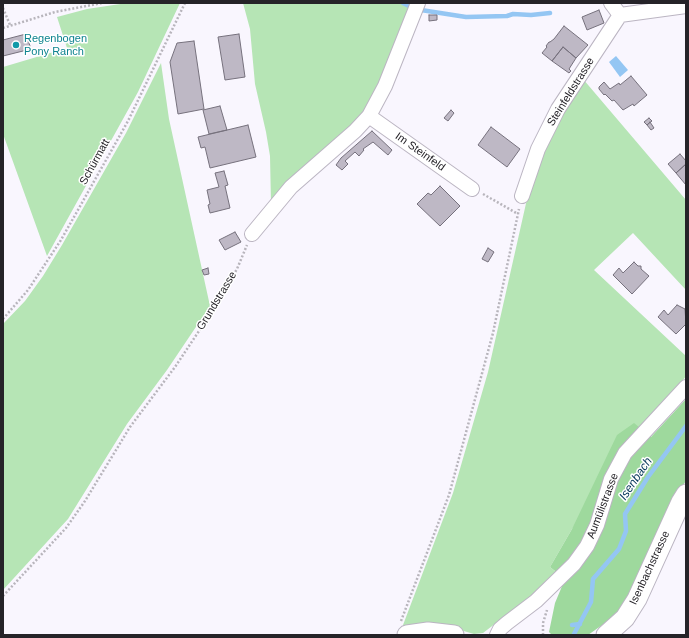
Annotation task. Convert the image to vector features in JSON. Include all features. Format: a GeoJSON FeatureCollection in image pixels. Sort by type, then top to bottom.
{"type":"FeatureCollection","features":[{"type":"Feature","properties":{"kind":"main road","name":"Isenbachstrasse"},"geometry":{"type":"LineString","coordinates":[[606,635],[625,618],[637,600],[680,502],[686,494]]}},
{"type":"Feature","properties":{"kind":"main road"},"geometry":{"type":"LineString","coordinates":[[403,631],[454,635]]}},
{"type":"Feature","properties":{"kind":"street"},"geometry":{"type":"LineString","coordinates":[[252,234],[291,187],[355,131],[369,116],[385,86],[418,3]]}},
{"type":"Feature","properties":{"kind":"street"},"geometry":{"type":"LineString","coordinates":[[611,3],[620,15],[686,6]]}},
{"type":"Feature","properties":{"kind":"street","name":"Steinfeldstrasse"},"geometry":{"type":"LineString","coordinates":[[522,196],[538,149],[558,109],[620,15]]}},
{"type":"Feature","properties":{"kind":"street","name":"Im Steinfeld"},"geometry":{"type":"LineString","coordinates":[[369,116],[472,188]]}},
{"type":"Feature","properties":{"kind":"street","name":"Aumülistrasse"},"geometry":{"type":"LineString","coordinates":[[497,635],[500,629],[507,622],[536,601],[574,564],[587,546],[597,525],[611,479],[625,453],[686,387]]}},
{"type":"Feature","properties":{"kind":"path"},"geometry":{"type":"LineString","coordinates":[[3,28],[55,12],[102,3]]}},
{"type":"Feature","properties":{"kind":"path","name":"Schürmatt"},"geometry":{"type":"LineString","coordinates":[[3,319],[28,290],[61,240],[128,120],[185,3]]}},
{"type":"Feature","properties":{"kind":"path"},"geometry":{"type":"LineString","coordinates":[[3,8],[10,25]]}},
{"type":"Feature","properties":{"kind":"path"},"geometry":{"type":"LineString","coordinates":[[472,188],[518,214]]}},
{"type":"Feature","properties":{"kind":"path"},"geometry":{"type":"LineString","coordinates":[[403,631],[404,613],[449,495],[493,333],[522,196]]}},
{"type":"Feature","properties":{"kind":"path","name":"Grundstrasse"},"geometry":{"type":"LineString","coordinates":[[3,596],[66,528],[85,501],[130,427],[201,328],[237,268],[252,234]]}},
{"type":"Feature","properties":{"kind":"green space"},"geometry":{"type":"Polygon","coordinates":[[[127,3],[180,3],[138,92],[47,256],[3,134],[3,67],[67,48],[57,17],[87,9],[127,3]]]}},
{"type":"Feature","properties":{"kind":"green space"},"geometry":{"type":"Polygon","coordinates":[[[243,3],[412,3],[386,73],[359,120],[271,204],[270,156],[255,84],[250,29],[243,3]]]}},
{"type":"Feature","properties":{"kind":"green space"},"geometry":{"type":"Polygon","coordinates":[[[161,63],[169,119],[210,306],[167,370],[127,424],[68,519],[3,590],[3,324],[25,301],[43,276],[62,245],[126,133],[161,63]]]}},
{"type":"Feature","properties":{"kind":"green space"},"geometry":{"type":"Polygon","coordinates":[[[583,79],[686,200],[686,290],[633,233],[594,270],[686,356],[686,376],[572,529],[550,567],[556,572],[534,594],[483,633],[474,634],[450,627],[405,629],[403,625],[453,493],[488,372],[527,199],[547,143],[564,110],[583,79]]]}},
{"type":"Feature","properties":{"kind":"green space"},"geometry":{"type":"Polygon","coordinates":[[[686,399],[686,481],[675,496],[635,586],[615,616],[588,635],[552,635],[549,632],[555,603],[565,579],[550,567],[572,529],[617,435],[634,423],[651,437],[686,399]]]}},
{"type":"Feature","properties":{"kind":"water"},"geometry":{"type":"Polygon","coordinates":[[[616,56],[628,70],[620,77],[609,62],[616,56]]]}},
{"type":"Feature","properties":{"kind":"building"},"geometry":{"type":"Polygon","coordinates":[[[599,10],[604,23],[587,30],[582,17],[599,10]]]}},
{"type":"Feature","properties":{"kind":"building"},"geometry":{"type":"Polygon","coordinates":[[[429,15],[437,15],[437,20],[429,21],[429,15]]]}},
{"type":"Feature","properties":{"kind":"building"},"geometry":{"type":"Polygon","coordinates":[[[564,26],[588,45],[576,58],[563,47],[552,61],[542,53],[549,42],[554,39],[564,26]]]}},
{"type":"Feature","properties":{"kind":"building","name":"Regenbogen Pony Ranch"},"geometry":{"type":"Polygon","coordinates":[[[26,34],[31,49],[3,56],[3,40],[26,34]]]}},
{"type":"Feature","properties":{"kind":"building"},"geometry":{"type":"Polygon","coordinates":[[[239,34],[245,77],[225,80],[218,37],[239,34]]]}},
{"type":"Feature","properties":{"kind":"building"},"geometry":{"type":"Polygon","coordinates":[[[194,41],[204,109],[178,114],[170,62],[177,43],[194,41]]]}},
{"type":"Feature","properties":{"kind":"building"},"geometry":{"type":"Polygon","coordinates":[[[563,47],[576,58],[569,69],[571,71],[569,73],[552,61],[563,47]]]}},
{"type":"Feature","properties":{"kind":"building"},"geometry":{"type":"Polygon","coordinates":[[[631,76],[647,95],[634,106],[633,104],[623,110],[614,100],[612,101],[605,94],[604,95],[599,87],[604,82],[610,89],[619,83],[620,85],[631,76]]]}},
{"type":"Feature","properties":{"kind":"building"},"geometry":{"type":"Polygon","coordinates":[[[220,106],[227,130],[209,134],[203,110],[220,106]]]}},
{"type":"Feature","properties":{"kind":"building"},"geometry":{"type":"Polygon","coordinates":[[[451,110],[454,113],[448,121],[444,118],[451,110]]]}},
{"type":"Feature","properties":{"kind":"building"},"geometry":{"type":"Polygon","coordinates":[[[649,118],[652,121],[647,125],[644,122],[649,118]]]}},
{"type":"Feature","properties":{"kind":"building"},"geometry":{"type":"Polygon","coordinates":[[[650,122],[654,128],[651,130],[647,125],[650,122]]]}},
{"type":"Feature","properties":{"kind":"building"},"geometry":{"type":"Polygon","coordinates":[[[248,125],[256,157],[210,168],[205,147],[201,148],[198,137],[248,125]]]}},
{"type":"Feature","properties":{"kind":"building"},"geometry":{"type":"Polygon","coordinates":[[[491,127],[520,149],[507,167],[478,145],[491,127]]]}},
{"type":"Feature","properties":{"kind":"building"},"geometry":{"type":"Polygon","coordinates":[[[372,131],[392,150],[388,155],[373,142],[363,149],[364,150],[359,156],[355,152],[345,161],[348,164],[342,170],[336,165],[341,158],[372,131]]]}},
{"type":"Feature","properties":{"kind":"building"},"geometry":{"type":"Polygon","coordinates":[[[680,154],[686,161],[686,164],[676,173],[668,164],[680,154]]]}},
{"type":"Feature","properties":{"kind":"building"},"geometry":{"type":"Polygon","coordinates":[[[686,164],[686,185],[676,173],[686,164]]]}},
{"type":"Feature","properties":{"kind":"building"},"geometry":{"type":"Polygon","coordinates":[[[224,171],[228,185],[225,186],[230,208],[210,213],[207,190],[219,187],[215,173],[224,171]]]}},
{"type":"Feature","properties":{"kind":"building"},"geometry":{"type":"Polygon","coordinates":[[[440,186],[460,206],[440,226],[417,204],[428,193],[431,195],[440,186]]]}},
{"type":"Feature","properties":{"kind":"building"},"geometry":{"type":"Polygon","coordinates":[[[235,232],[241,242],[225,250],[219,240],[235,232]]]}},
{"type":"Feature","properties":{"kind":"building"},"geometry":{"type":"Polygon","coordinates":[[[488,248],[494,252],[488,262],[482,259],[488,248]]]}},
{"type":"Feature","properties":{"kind":"building"},"geometry":{"type":"Polygon","coordinates":[[[634,262],[638,266],[641,266],[641,269],[649,276],[632,294],[613,275],[619,268],[623,273],[634,262]]]}},
{"type":"Feature","properties":{"kind":"building"},"geometry":{"type":"Polygon","coordinates":[[[208,268],[209,274],[204,275],[202,270],[208,268]]]}},
{"type":"Feature","properties":{"kind":"building"},"geometry":{"type":"Polygon","coordinates":[[[677,305],[685,309],[686,324],[676,334],[658,317],[664,310],[668,315],[677,305]]]}},
{"type":"Feature","properties":{"kind":"waterway"},"geometry":{"type":"LineString","coordinates":[[403,3],[409,6]]}},
{"type":"Feature","properties":{"kind":"waterway"},"geometry":{"type":"LineString","coordinates":[[421,10],[466,17],[550,13]]}},
{"type":"Feature","properties":{"kind":"waterway","name":"Isenbach"},"geometry":{"type":"LineString","coordinates":[[574,634],[591,602],[593,579],[619,549],[626,531],[625,514],[648,477],[686,426]]}},
{"type":"Feature","properties":{"kind":"waterway","name":"Isenbach"},"geometry":{"type":"LineString","coordinates":[[572,625],[580,624]]}},
{"type":"Feature","properties":{"kind":"place","name":"Regenbogen Pony Ranch"},"geometry":{"type":"Point","coordinates":[16,45]}}]}
